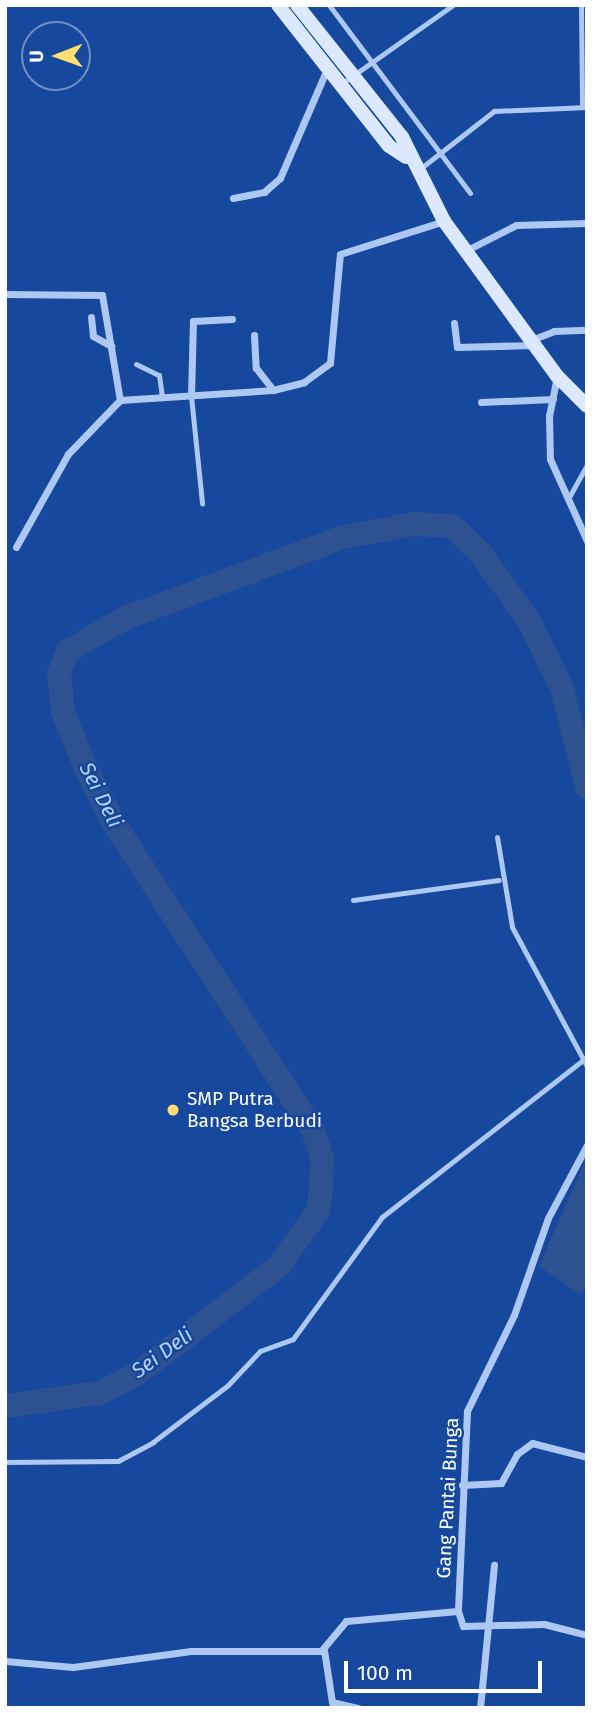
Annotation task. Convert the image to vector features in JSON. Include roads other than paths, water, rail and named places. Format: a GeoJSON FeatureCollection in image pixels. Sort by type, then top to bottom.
{"type":"FeatureCollection","features":[{"type":"Feature","properties":{"kind":"main road"},"geometry":{"type":"LineString","coordinates":[[297,5],[401,137],[406,157],[444,221],[557,376],[587,406]]}},
{"type":"Feature","properties":{"kind":"main road"},"geometry":{"type":"LineString","coordinates":[[281,6],[389,146],[406,157]]}},
{"type":"Feature","properties":{"kind":"street"},"geometry":{"type":"LineString","coordinates":[[233,198],[264,192],[280,178],[328,68]]}},
{"type":"Feature","properties":{"kind":"street"},"geometry":{"type":"LineString","coordinates":[[16,547],[68,454],[120,400],[273,390],[304,382],[330,363],[340,254],[444,221]]}},
{"type":"Feature","properties":{"kind":"street"},"geometry":{"type":"LineString","coordinates":[[467,250],[516,225],[587,223]]}},
{"type":"Feature","properties":{"kind":"street"},"geometry":{"type":"LineString","coordinates":[[5,294],[99,292],[107,303],[120,400]]}},
{"type":"Feature","properties":{"kind":"street"},"geometry":{"type":"LineString","coordinates":[[91,317],[93,336],[111,346]]}},
{"type":"Feature","properties":{"kind":"street"},"geometry":{"type":"LineString","coordinates":[[191,396],[193,321],[232,319]]}},
{"type":"Feature","properties":{"kind":"street"},"geometry":{"type":"LineString","coordinates":[[454,323],[457,347],[532,342],[554,331],[587,330]]}},
{"type":"Feature","properties":{"kind":"street"},"geometry":{"type":"LineString","coordinates":[[254,335],[256,368],[273,390]]}},
{"type":"Feature","properties":{"kind":"street"},"geometry":{"type":"LineString","coordinates":[[557,376],[550,459],[566,502],[587,541]]}},
{"type":"Feature","properties":{"kind":"street"},"geometry":{"type":"LineString","coordinates":[[481,402],[553,399]]}},
{"type":"Feature","properties":{"kind":"street","name":"Gang Pantai Bunga"},"geometry":{"type":"LineString","coordinates":[[458,1611],[462,1485],[471,1401],[514,1315],[548,1218],[587,1145]]}},
{"type":"Feature","properties":{"kind":"street"},"geometry":{"type":"LineString","coordinates":[[462,1485],[500,1484],[532,1443],[587,1457]]}},
{"type":"Feature","properties":{"kind":"street"},"geometry":{"type":"LineString","coordinates":[[480,1708],[484,1626],[494,1565]]}},
{"type":"Feature","properties":{"kind":"street"},"geometry":{"type":"LineString","coordinates":[[358,1708],[332,1702],[324,1650],[346,1621],[458,1611],[460,1625],[544,1624],[587,1635]]}},
{"type":"Feature","properties":{"kind":"street"},"geometry":{"type":"LineString","coordinates":[[5,1661],[73,1667],[191,1651],[324,1650]]}},
{"type":"Feature","properties":{"kind":"lane"},"geometry":{"type":"LineString","coordinates":[[329,5],[470,193]]}},
{"type":"Feature","properties":{"kind":"lane"},"geometry":{"type":"LineString","coordinates":[[341,84],[453,5]]}},
{"type":"Feature","properties":{"kind":"lane"},"geometry":{"type":"LineString","coordinates":[[415,172],[494,110],[584,107],[581,5]]}},
{"type":"Feature","properties":{"kind":"lane"},"geometry":{"type":"LineString","coordinates":[[136,364],[159,374],[162,397]]}},
{"type":"Feature","properties":{"kind":"lane"},"geometry":{"type":"LineString","coordinates":[[191,396],[202,503]]}},
{"type":"Feature","properties":{"kind":"lane"},"geometry":{"type":"LineString","coordinates":[[566,502],[587,465]]}},
{"type":"Feature","properties":{"kind":"lane"},"geometry":{"type":"LineString","coordinates":[[5,1462],[118,1461],[153,1442],[228,1385],[260,1351],[293,1339],[382,1217],[585,1063],[518,938],[499,880],[496,837]]}},
{"type":"Feature","properties":{"kind":"lane"},"geometry":{"type":"LineString","coordinates":[[353,900],[499,880]]}},
{"type":"Feature","properties":{"kind":"water"},"geometry":{"type":"Polygon","coordinates":[[[587,1157],[587,1287],[580,1295],[539,1266],[587,1157]]]}},
{"type":"Feature","properties":{"kind":"waterway","name":"Sei Deli"},"geometry":{"type":"LineString","coordinates":[[5,1406],[100,1393],[134,1376],[279,1266],[318,1211],[321,1189],[322,1158],[313,1130],[114,824],[85,766],[63,712],[59,674],[68,651],[123,619],[344,537],[414,524],[452,526],[481,554],[529,621],[562,688],[587,787]]}},
{"type":"Feature","properties":{"kind":"place","name":"SMP Putra Bangsa Berbudi"},"geometry":{"type":"Point","coordinates":[173,1110]}}]}
